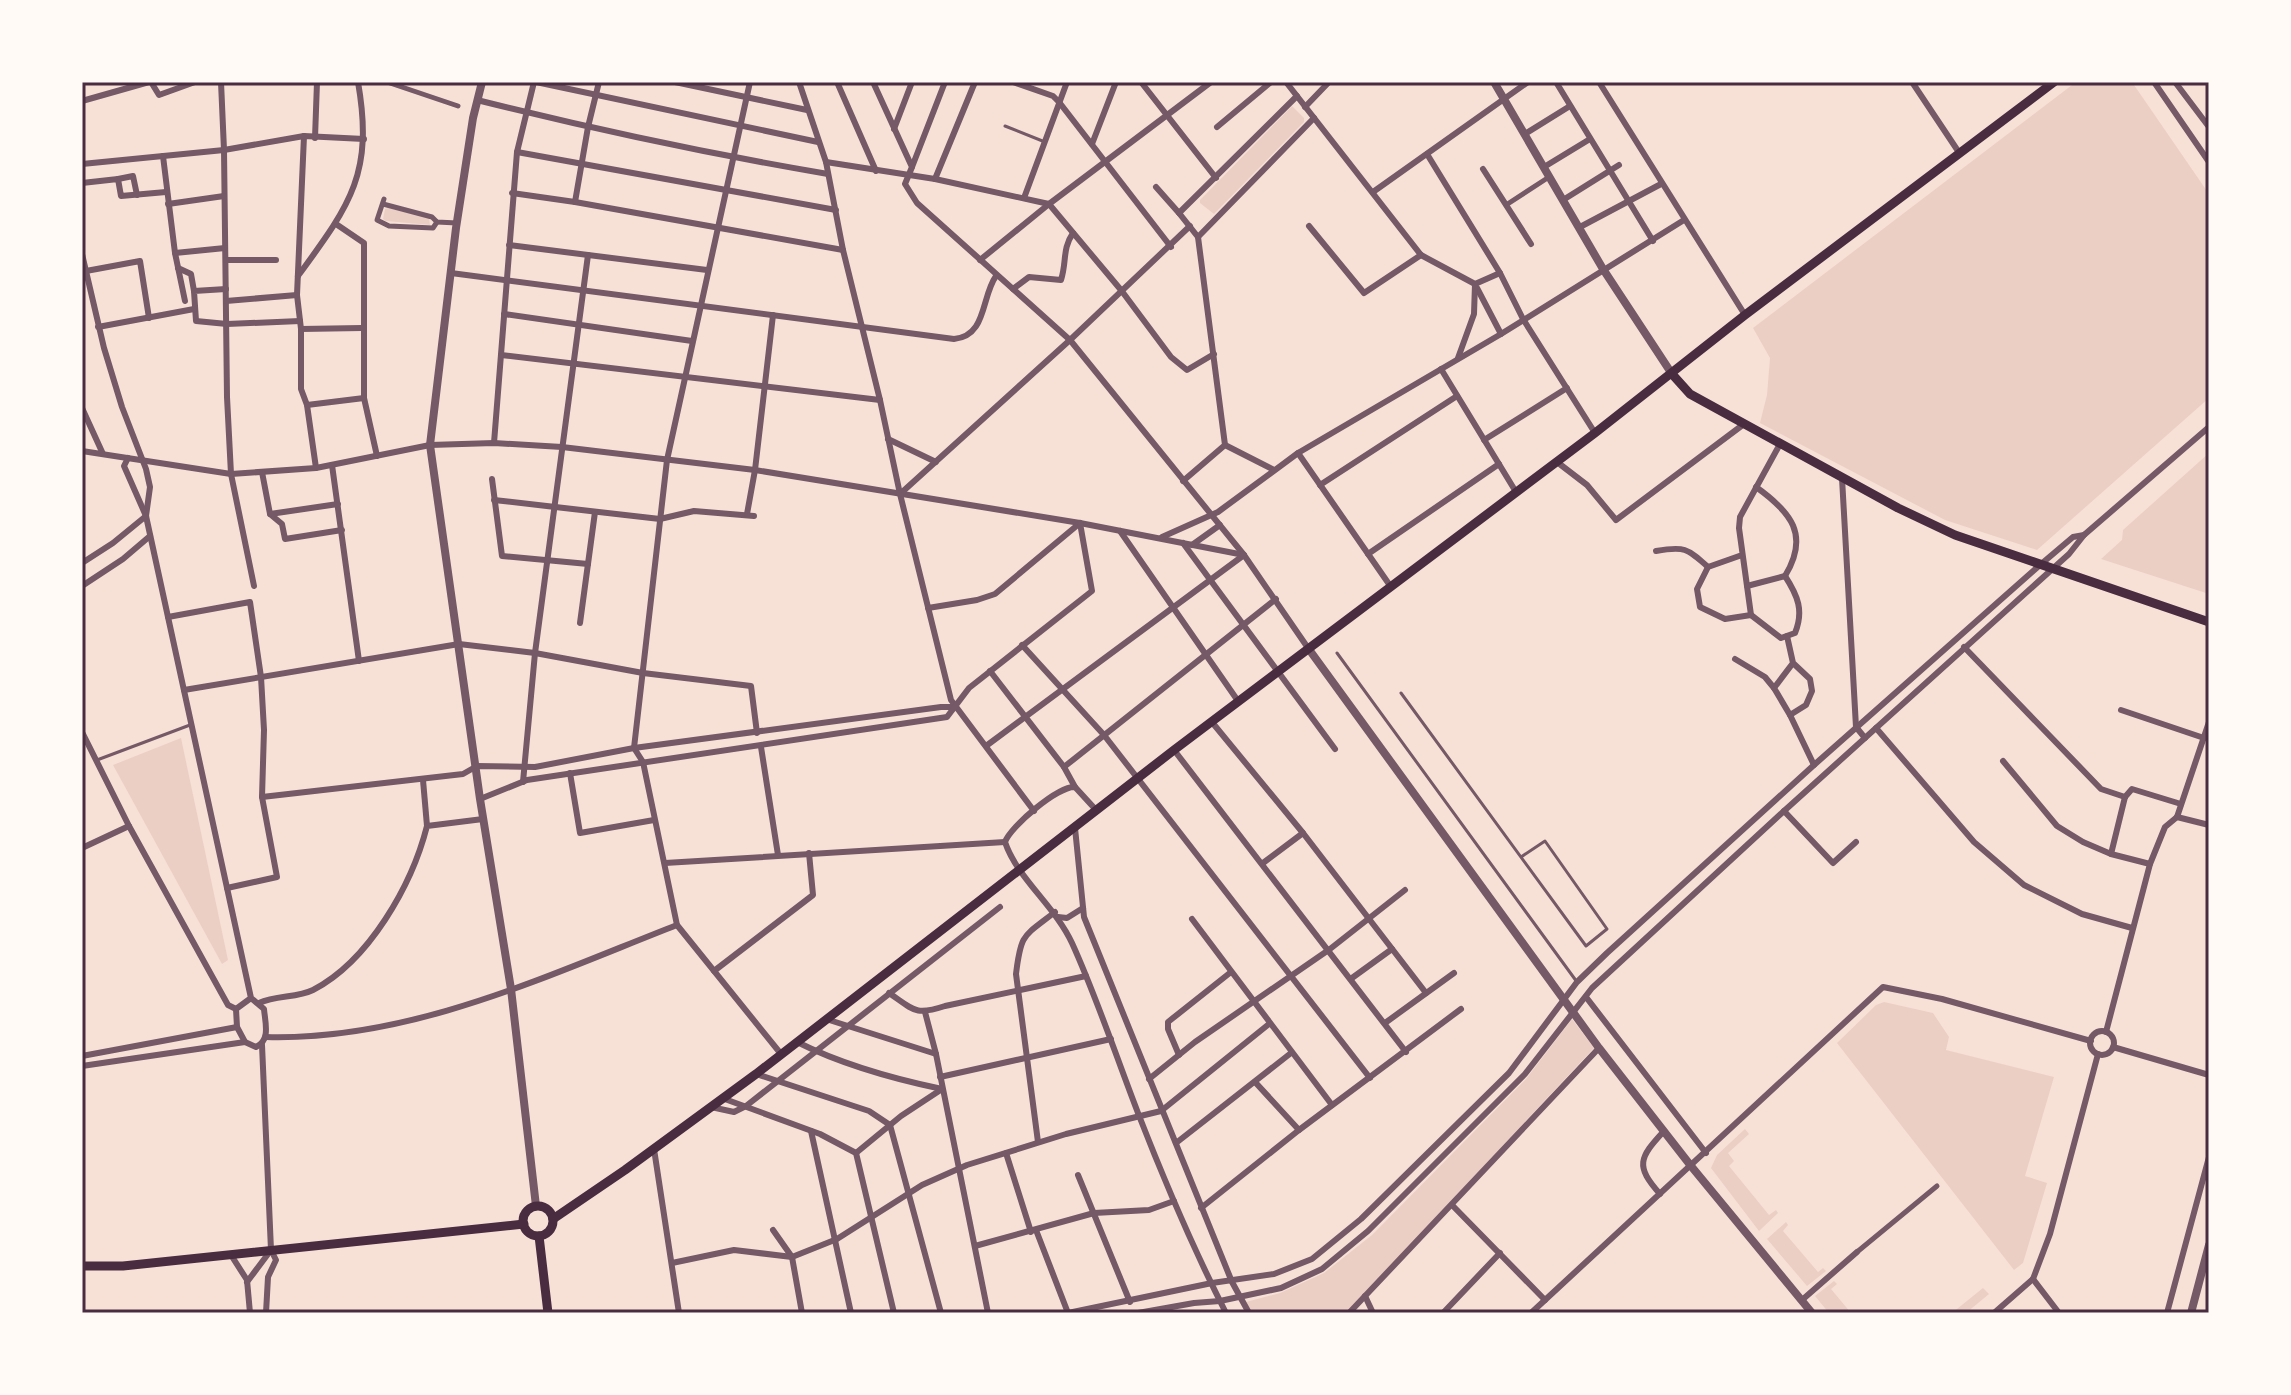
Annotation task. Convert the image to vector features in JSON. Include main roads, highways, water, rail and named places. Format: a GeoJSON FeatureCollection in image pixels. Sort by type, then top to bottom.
{"type":"FeatureCollection","features":[{"type":"Feature","properties":{"kind":"main road"},"geometry":{"type":"LineString","coordinates":[[553,1219],[549,1210],[536,1206],[527,1210],[524,1224],[529,1233],[539,1236],[548,1232],[553,1219],[756,1074],[1211,721],[1557,462],[1745,315],[2054,82]]}},
{"type":"Feature","properties":{"kind":"main road"},"geometry":{"type":"LineString","coordinates":[[1672,374],[1690,394],[1955,535],[2209,622]]}},
{"type":"Feature","properties":{"kind":"main road"},"geometry":{"type":"LineString","coordinates":[[82,1266],[123,1266],[524,1224]]}},
{"type":"Feature","properties":{"kind":"main road"},"geometry":{"type":"LineString","coordinates":[[539,1236],[548,1313]]}}]}
